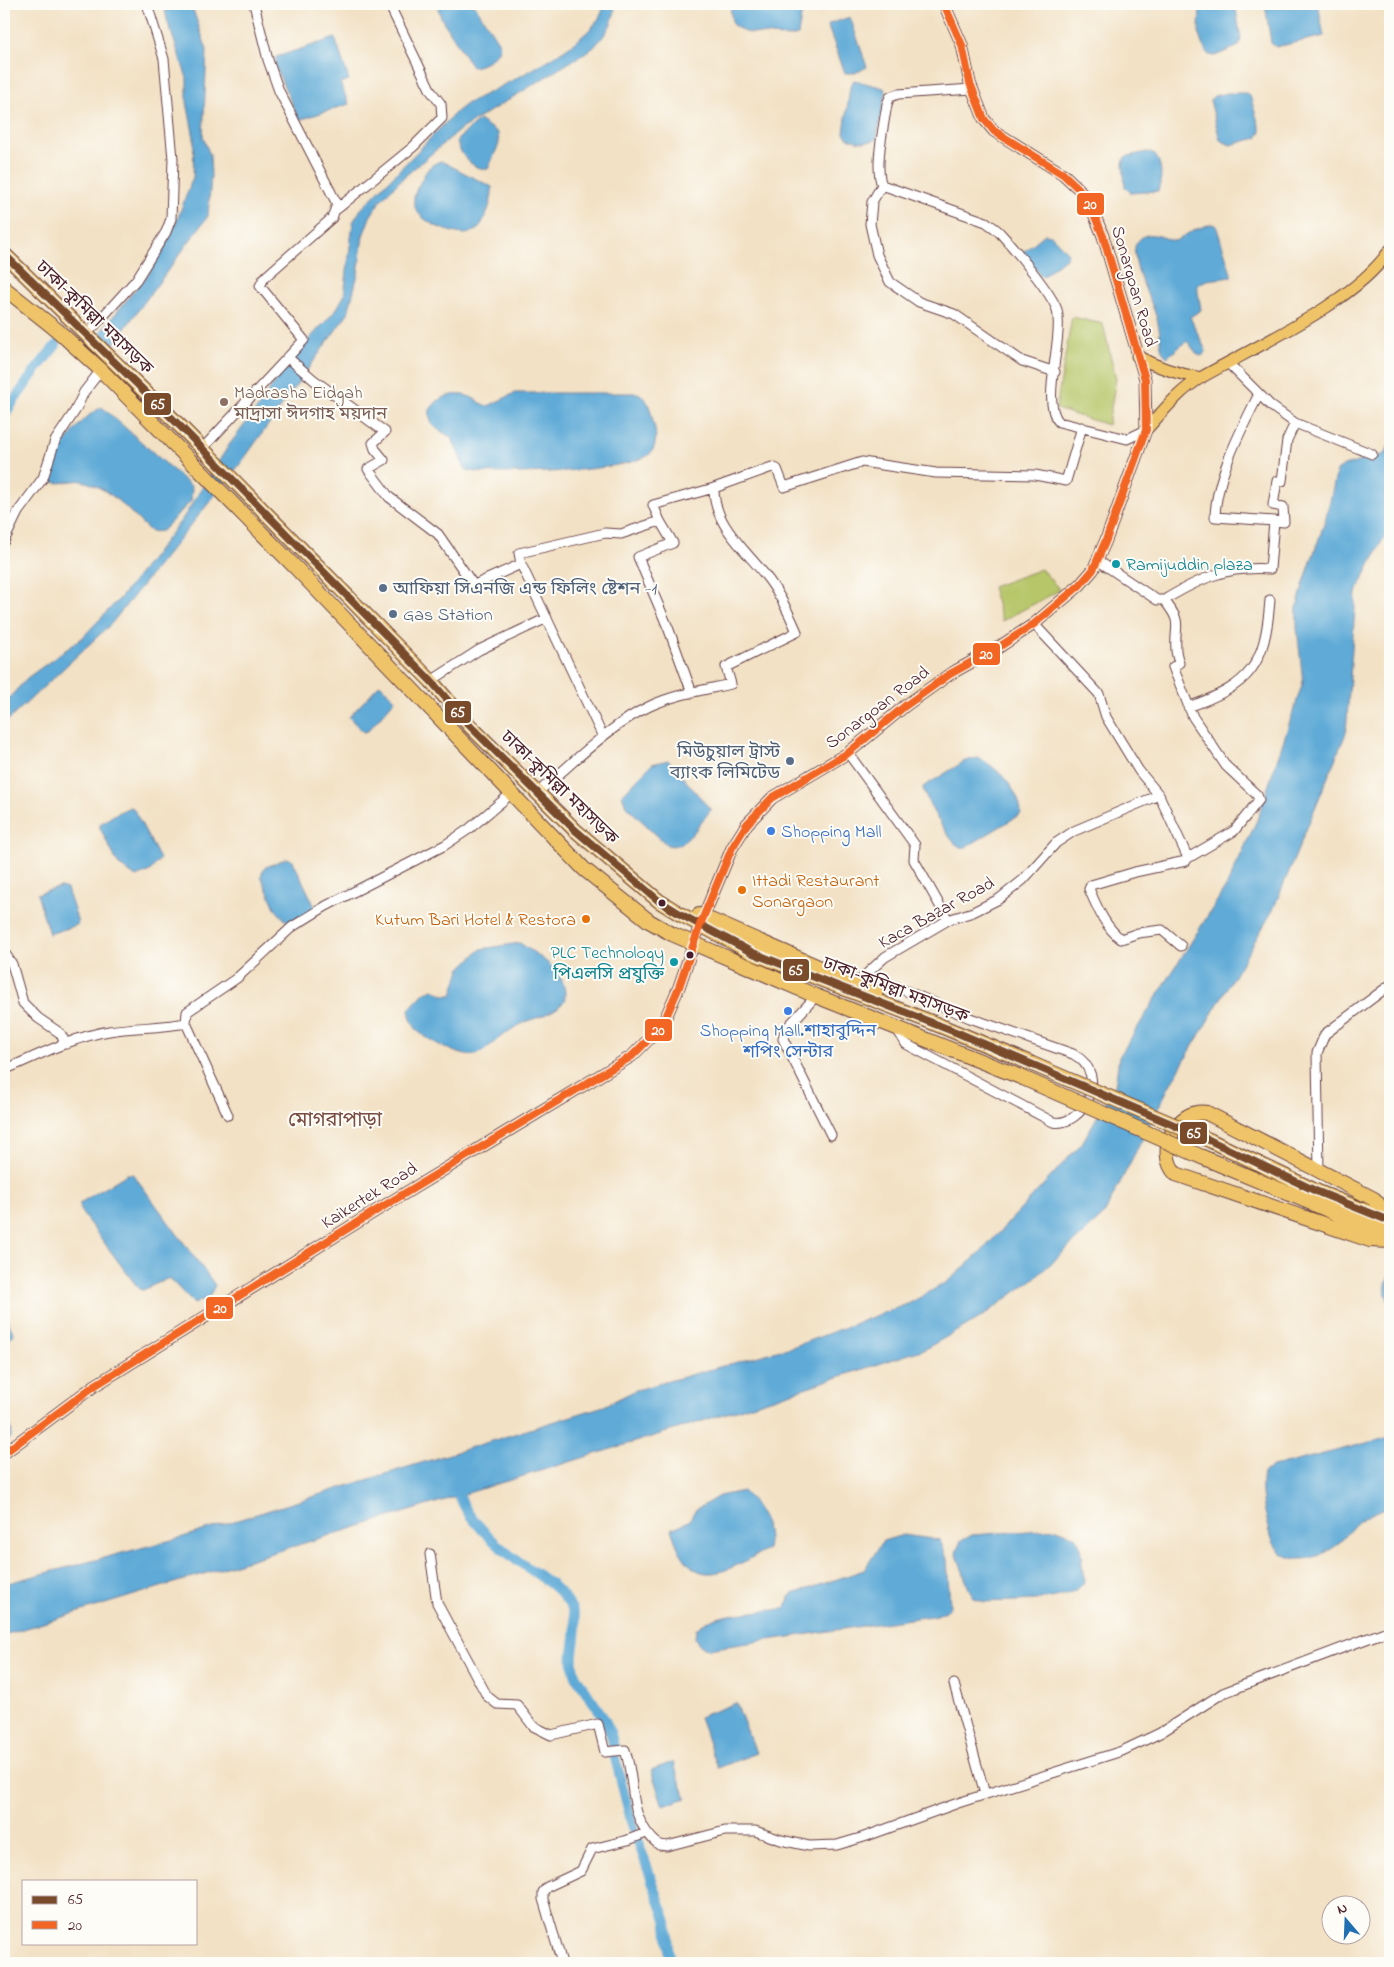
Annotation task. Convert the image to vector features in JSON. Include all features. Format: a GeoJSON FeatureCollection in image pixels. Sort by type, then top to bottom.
{"type":"FeatureCollection","features":[{"type":"Feature","properties":{"kind":"highway","name":"ঢাকা–কুমিল্লা মহাসড়ক"},"geometry":{"type":"LineString","coordinates":[[4,254],[181,427],[431,681],[470,726],[575,830],[659,901],[702,921],[753,953],[1030,1063],[1209,1140],[1318,1192],[1390,1219]]}},
{"type":"Feature","properties":{"kind":"highway","name":"ঢাকা–কুমিল্লা মহাসড়ক"},"geometry":{"type":"LineString","coordinates":[[4,288],[57,330],[101,370],[608,890],[649,921],[694,944],[816,996],[1023,1078],[1202,1157],[1390,1236]]}},
{"type":"Feature","properties":{"kind":"highway"},"geometry":{"type":"LineString","coordinates":[[444,696],[471,714],[617,857],[702,921],[862,979],[958,1033]]}},
{"type":"Feature","properties":{"kind":"highway"},"geometry":{"type":"LineString","coordinates":[[1390,1219],[1374,1199],[1207,1112],[1190,1113],[1182,1118],[1178,1122],[1168,1147],[1168,1162],[1176,1174],[1370,1240],[1390,1241]]}},
{"type":"Feature","properties":{"kind":"main road","name":"Sonargoan Road"},"geometry":{"type":"LineString","coordinates":[[702,921],[732,848],[747,824],[772,798],[848,754],[905,706],[950,674],[999,647],[1034,624],[1080,585],[1093,570],[1098,560],[1146,430],[1147,397],[1138,356],[1103,236],[1090,204],[1078,188],[1063,174],[994,131],[980,113],[972,89],[962,45],[944,4]]}},
{"type":"Feature","properties":{"kind":"main road","name":"Sonargoan Road"},"geometry":{"type":"LineString","coordinates":[[1146,430],[1185,390],[1201,378],[1308,318],[1352,288],[1385,258],[1390,250]]}},
{"type":"Feature","properties":{"kind":"main road"},"geometry":{"type":"LineString","coordinates":[[1138,356],[1147,362],[1184,375],[1201,378]]}},
{"type":"Feature","properties":{"kind":"main road","name":"Kaikertek Road"},"geometry":{"type":"LineString","coordinates":[[4,1453],[94,1386],[374,1212],[632,1056],[662,1026],[679,987],[702,921]]}},
{"type":"Feature","properties":{"kind":"street"},"geometry":{"type":"LineString","coordinates":[[86,336],[136,280],[166,232],[171,219],[173,159],[164,59],[147,4]]}},
{"type":"Feature","properties":{"kind":"street"},"geometry":{"type":"LineString","coordinates":[[254,4],[268,60],[280,91],[338,204],[337,209]]}},
{"type":"Feature","properties":{"kind":"street"},"geometry":{"type":"LineString","coordinates":[[206,453],[305,338],[260,286],[264,278],[332,218],[337,209],[413,147],[442,118],[441,104],[431,91],[389,4]]}},
{"type":"Feature","properties":{"kind":"street"},"geometry":{"type":"LineString","coordinates":[[972,89],[898,94],[890,97],[887,104],[880,163],[879,177],[882,185],[986,222],[1000,232],[1054,304],[1058,325],[1051,404],[1055,417],[1059,422],[1127,439],[1146,430]]}},
{"type":"Feature","properties":{"kind":"street"},"geometry":{"type":"LineString","coordinates":[[882,185],[872,202],[870,224],[877,255],[890,282],[920,302],[954,314],[1022,361],[1055,372]]}},
{"type":"Feature","properties":{"kind":"street"},"geometry":{"type":"LineString","coordinates":[[287,357],[314,380],[386,432],[373,443],[375,449],[384,460],[368,470],[389,497],[438,534],[474,585],[521,564]]}},
{"type":"Feature","properties":{"kind":"street"},"geometry":{"type":"LineString","coordinates":[[1229,364],[1271,406],[1295,423],[1372,454]]}},
{"type":"Feature","properties":{"kind":"street"},"geometry":{"type":"LineString","coordinates":[[4,541],[18,512],[43,478],[54,441],[75,411],[84,392],[101,370]]}},
{"type":"Feature","properties":{"kind":"street"},"geometry":{"type":"LineString","coordinates":[[1259,394],[1240,432],[1221,483],[1215,501],[1215,518],[1284,522],[1282,507],[1273,505],[1277,481],[1282,481],[1287,440],[1295,423]]}},
{"type":"Feature","properties":{"kind":"street"},"geometry":{"type":"LineString","coordinates":[[692,693],[669,630],[638,557],[673,543],[653,505],[714,488],[772,467],[777,469],[784,487],[862,462],[936,472],[1035,475],[1066,481],[1082,427]]}},
{"type":"Feature","properties":{"kind":"street"},"geometry":{"type":"LineString","coordinates":[[544,787],[603,737],[649,706],[692,693],[732,684],[726,667],[797,632],[786,608],[766,577],[731,537],[716,501],[714,488]]}},
{"type":"Feature","properties":{"kind":"street"},"geometry":{"type":"LineString","coordinates":[[603,737],[521,564],[519,552],[605,533],[621,534],[660,520]]}},
{"type":"Feature","properties":{"kind":"street"},"geometry":{"type":"LineString","coordinates":[[1098,560],[1156,600],[1164,600],[1195,582],[1219,573],[1246,568],[1270,569],[1274,521]]}},
{"type":"Feature","properties":{"kind":"street"},"geometry":{"type":"LineString","coordinates":[[1164,600],[1176,615],[1178,621],[1176,651],[1179,663],[1173,668],[1188,707],[1226,766],[1257,795],[1258,800],[1234,831],[1186,861],[1111,879],[1091,885],[1090,889],[1110,930],[1121,939],[1138,933],[1162,930],[1182,946]]}},
{"type":"Feature","properties":{"kind":"street"},"geometry":{"type":"LineString","coordinates":[[1188,707],[1212,699],[1233,687],[1244,679],[1258,661],[1268,624],[1270,600]]}},
{"type":"Feature","properties":{"kind":"street"},"geometry":{"type":"LineString","coordinates":[[431,681],[478,650],[547,618]]}},
{"type":"Feature","properties":{"kind":"street"},"geometry":{"type":"LineString","coordinates":[[1034,624],[1099,694],[1106,717],[1139,771],[1159,795],[1188,858]]}},
{"type":"Feature","properties":{"kind":"street"},"geometry":{"type":"LineString","coordinates":[[848,754],[915,845],[914,860],[948,920]]}},
{"type":"Feature","properties":{"kind":"street"},"geometry":{"type":"LineString","coordinates":[[228,1115],[186,1022],[187,1012],[236,978],[292,927],[334,901],[445,845],[469,829],[512,793]]}},
{"type":"Feature","properties":{"kind":"street","name":"Kaca Bazar Road"},"geometry":{"type":"LineString","coordinates":[[862,979],[885,957],[948,920],[973,912],[999,899],[1023,880],[1056,843],[1074,831],[1159,795]]}},
{"type":"Feature","properties":{"kind":"street"},"geometry":{"type":"LineString","coordinates":[[4,952],[12,964],[23,1003],[60,1033],[66,1044]]}},
{"type":"Feature","properties":{"kind":"street"},"geometry":{"type":"LineString","coordinates":[[862,979],[1073,1054],[1086,1062],[1092,1072],[1090,1093],[1073,1118],[1063,1123],[1053,1122],[906,1044],[895,1026]]}},
{"type":"Feature","properties":{"kind":"street"},"geometry":{"type":"LineString","coordinates":[[1319,1172],[1318,1053],[1325,1034],[1390,985]]}},
{"type":"Feature","properties":{"kind":"street"},"geometry":{"type":"LineString","coordinates":[[816,996],[785,1030],[783,1039],[831,1135]]}},
{"type":"Feature","properties":{"kind":"street"},"geometry":{"type":"LineString","coordinates":[[4,1070],[66,1044],[108,1032],[152,1029],[186,1022]]}},
{"type":"Feature","properties":{"kind":"street"},"geometry":{"type":"LineString","coordinates":[[430,1554],[437,1603],[486,1696],[497,1704],[517,1705],[532,1726],[551,1735],[598,1724],[605,1752],[625,1750],[634,1809],[646,1833],[659,1845],[667,1846],[725,1831],[755,1830],[781,1840],[809,1846],[837,1845],[985,1794],[1122,1751],[1160,1733],[1223,1693],[1390,1630]]}},
{"type":"Feature","properties":{"kind":"street"},"geometry":{"type":"LineString","coordinates":[[954,1684],[985,1794]]}},
{"type":"Feature","properties":{"kind":"street"},"geometry":{"type":"LineString","coordinates":[[562,1963],[543,1899],[543,1892],[547,1888],[581,1871],[587,1863],[592,1849],[628,1840],[646,1833]]}},
{"type":"Feature","properties":{"kind":"green space"},"geometry":{"type":"Polygon","coordinates":[[[1072,317],[1103,324],[1116,379],[1108,425],[1056,409],[1072,317]]]}},
{"type":"Feature","properties":{"kind":"green space"},"geometry":{"type":"Polygon","coordinates":[[[1041,569],[1060,590],[1002,621],[992,587],[1041,569]]]}},
{"type":"Feature","properties":{"kind":"water"},"geometry":{"type":"Polygon","coordinates":[[[164,4],[191,4],[207,50],[203,137],[210,155],[211,176],[208,216],[109,350],[97,336],[149,273],[164,249],[193,177],[194,138],[187,102],[187,78],[167,20],[164,4]]]}},
{"type":"Feature","properties":{"kind":"water"},"geometry":{"type":"Polygon","coordinates":[[[441,4],[474,4],[499,43],[500,49],[498,52],[484,63],[472,67],[441,18],[438,7],[441,4]]]}},
{"type":"Feature","properties":{"kind":"water"},"geometry":{"type":"Polygon","coordinates":[[[603,4],[615,4],[615,11],[606,33],[593,48],[461,129],[405,176],[380,201],[370,217],[363,236],[358,274],[348,313],[241,463],[111,624],[4,724],[4,704],[27,678],[82,638],[121,597],[183,518],[229,445],[259,406],[287,363],[336,310],[344,296],[353,222],[361,209],[456,112],[466,104],[523,75],[569,47],[587,32],[599,17],[603,4]]]}},
{"type":"Feature","properties":{"kind":"water"},"geometry":{"type":"Polygon","coordinates":[[[730,4],[803,4],[798,35],[789,37],[744,32],[732,24],[730,4]]]}},
{"type":"Feature","properties":{"kind":"water"},"geometry":{"type":"Polygon","coordinates":[[[1199,4],[1235,4],[1241,39],[1239,46],[1215,56],[1209,55],[1201,42],[1199,4]]]}},
{"type":"Feature","properties":{"kind":"water"},"geometry":{"type":"Polygon","coordinates":[[[1265,4],[1318,4],[1324,36],[1276,47],[1271,43],[1265,4]]]}},
{"type":"Feature","properties":{"kind":"water"},"geometry":{"type":"Polygon","coordinates":[[[850,17],[867,67],[855,73],[845,73],[828,27],[829,24],[850,17]]]}},
{"type":"Feature","properties":{"kind":"water"},"geometry":{"type":"Polygon","coordinates":[[[335,38],[349,80],[340,83],[349,104],[299,120],[275,66],[276,57],[335,38]]]}},
{"type":"Feature","properties":{"kind":"water"},"geometry":{"type":"Polygon","coordinates":[[[854,80],[884,88],[886,93],[876,140],[863,142],[850,139],[844,133],[850,87],[854,80]]]}},
{"type":"Feature","properties":{"kind":"water"},"geometry":{"type":"Polygon","coordinates":[[[1227,93],[1246,93],[1250,96],[1261,131],[1257,138],[1230,145],[1220,140],[1210,100],[1214,96],[1227,93]]]}},
{"type":"Feature","properties":{"kind":"water"},"geometry":{"type":"Polygon","coordinates":[[[479,120],[498,133],[499,144],[488,169],[472,164],[460,151],[457,140],[479,120]]]}},
{"type":"Feature","properties":{"kind":"water"},"geometry":{"type":"Polygon","coordinates":[[[1147,152],[1154,154],[1159,162],[1161,177],[1158,191],[1131,193],[1125,187],[1123,163],[1125,157],[1147,152]]]}},
{"type":"Feature","properties":{"kind":"water"},"geometry":{"type":"Polygon","coordinates":[[[441,161],[492,187],[490,204],[484,220],[478,229],[464,234],[450,231],[426,220],[416,209],[414,200],[418,186],[429,168],[441,161]]]}},
{"type":"Feature","properties":{"kind":"water"},"geometry":{"type":"Polygon","coordinates":[[[1211,224],[1216,225],[1231,277],[1207,280],[1197,285],[1201,310],[1190,317],[1206,351],[1202,356],[1198,355],[1187,341],[1167,357],[1162,351],[1157,319],[1136,264],[1136,245],[1139,240],[1147,235],[1156,235],[1175,241],[1194,230],[1211,224]]]}},
{"type":"Feature","properties":{"kind":"water"},"geometry":{"type":"Polygon","coordinates":[[[1045,234],[1051,235],[1068,253],[1067,257],[1042,277],[1022,253],[1045,234]]]}},
{"type":"Feature","properties":{"kind":"water"},"geometry":{"type":"Polygon","coordinates":[[[515,393],[638,393],[648,403],[651,411],[656,433],[653,450],[647,456],[633,461],[588,469],[532,473],[469,471],[464,467],[452,438],[435,427],[431,421],[430,410],[439,400],[452,395],[465,395],[488,406],[515,393]]]}},
{"type":"Feature","properties":{"kind":"water"},"geometry":{"type":"Polygon","coordinates":[[[102,407],[192,487],[191,501],[162,531],[151,532],[120,502],[103,490],[83,481],[53,482],[47,471],[64,444],[78,427],[93,412],[102,407]]]}},
{"type":"Feature","properties":{"kind":"water"},"geometry":{"type":"Polygon","coordinates":[[[1390,443],[1390,525],[1356,593],[1346,733],[1273,910],[1170,1085],[1103,1216],[1036,1277],[980,1318],[925,1349],[690,1425],[4,1635],[4,1584],[183,1537],[604,1406],[636,1390],[795,1346],[910,1303],[947,1282],[982,1251],[1082,1143],[1115,1086],[1119,1057],[1227,885],[1257,820],[1303,682],[1297,628],[1297,608],[1325,521],[1337,471],[1344,466],[1385,454],[1390,443]]]}},
{"type":"Feature","properties":{"kind":"water"},"geometry":{"type":"Polygon","coordinates":[[[380,684],[395,700],[368,731],[363,732],[349,717],[380,684]]]}},
{"type":"Feature","properties":{"kind":"water"},"geometry":{"type":"Polygon","coordinates":[[[978,758],[993,767],[1007,781],[1017,797],[1021,814],[968,846],[961,847],[953,841],[943,827],[927,800],[923,787],[965,761],[978,758]]]}},
{"type":"Feature","properties":{"kind":"water"},"geometry":{"type":"Polygon","coordinates":[[[668,760],[711,810],[686,840],[674,846],[667,845],[626,806],[622,795],[652,764],[668,760]]]}},
{"type":"Feature","properties":{"kind":"water"},"geometry":{"type":"Polygon","coordinates":[[[130,807],[133,808],[160,859],[150,871],[136,877],[118,864],[100,828],[100,824],[130,807]]]}},
{"type":"Feature","properties":{"kind":"water"},"geometry":{"type":"Polygon","coordinates":[[[287,858],[293,861],[315,907],[296,921],[288,923],[276,910],[261,876],[264,868],[287,858]]]}},
{"type":"Feature","properties":{"kind":"water"},"geometry":{"type":"Polygon","coordinates":[[[61,887],[67,889],[78,922],[77,925],[49,934],[37,894],[61,887]]]}},
{"type":"Feature","properties":{"kind":"water"},"geometry":{"type":"Polygon","coordinates":[[[520,943],[550,965],[561,979],[565,996],[564,1001],[556,1009],[513,1029],[475,1055],[453,1051],[417,1030],[409,1009],[425,992],[433,989],[444,995],[452,995],[460,969],[481,949],[520,943]]]}},
{"type":"Feature","properties":{"kind":"water"},"geometry":{"type":"Polygon","coordinates":[[[127,1174],[133,1174],[215,1285],[209,1297],[194,1304],[169,1278],[143,1290],[139,1289],[80,1210],[80,1203],[127,1174]]]}},
{"type":"Feature","properties":{"kind":"water"},"geometry":{"type":"Polygon","coordinates":[[[1390,1274],[1390,1305],[1386,1290],[1390,1274]]]}},
{"type":"Feature","properties":{"kind":"water"},"geometry":{"type":"Polygon","coordinates":[[[4,1314],[13,1332],[12,1337],[4,1343],[4,1314]]]}},
{"type":"Feature","properties":{"kind":"water"},"geometry":{"type":"Polygon","coordinates":[[[4,1415],[12,1432],[10,1439],[4,1444],[4,1415]]]}},
{"type":"Feature","properties":{"kind":"water"},"geometry":{"type":"Polygon","coordinates":[[[1390,1437],[1390,1509],[1378,1511],[1359,1521],[1341,1541],[1322,1554],[1300,1559],[1281,1553],[1274,1544],[1265,1510],[1262,1495],[1263,1472],[1273,1467],[1390,1437]]]}},
{"type":"Feature","properties":{"kind":"water"},"geometry":{"type":"Polygon","coordinates":[[[743,1491],[759,1510],[766,1525],[767,1549],[722,1571],[709,1573],[698,1571],[688,1563],[679,1550],[671,1529],[689,1521],[695,1510],[719,1496],[743,1491]]]}},
{"type":"Feature","properties":{"kind":"water"},"geometry":{"type":"Polygon","coordinates":[[[1057,1529],[1075,1536],[1080,1545],[1084,1583],[1076,1590],[1065,1595],[1038,1600],[985,1602],[974,1598],[956,1552],[961,1541],[972,1535],[1057,1529]]]}},
{"type":"Feature","properties":{"kind":"water"},"geometry":{"type":"Polygon","coordinates":[[[903,1535],[940,1540],[947,1559],[950,1606],[946,1611],[937,1615],[708,1649],[699,1645],[695,1638],[696,1629],[705,1623],[727,1616],[786,1608],[789,1597],[793,1594],[864,1570],[883,1541],[903,1535]]]}},
{"type":"Feature","properties":{"kind":"water"},"geometry":{"type":"Polygon","coordinates":[[[736,1703],[756,1753],[718,1768],[699,1717],[736,1703]]]}},
{"type":"Feature","properties":{"kind":"water"},"geometry":{"type":"Polygon","coordinates":[[[673,1762],[686,1798],[663,1806],[651,1770],[673,1762]]]}},
{"type":"Feature","properties":{"kind":"waterway"},"geometry":{"type":"LineString","coordinates":[[4,415],[56,345]]}},
{"type":"Feature","properties":{"kind":"waterway"},"geometry":{"type":"LineString","coordinates":[[4,514],[8,527],[6,535]]}},
{"type":"Feature","properties":{"kind":"waterway"},"geometry":{"type":"LineString","coordinates":[[454,1484],[472,1518],[485,1533],[510,1555],[557,1589],[569,1604],[576,1623],[573,1651],[574,1669],[577,1678],[604,1719],[612,1737],[614,1748]]}},
{"type":"Feature","properties":{"kind":"waterway"},"geometry":{"type":"LineString","coordinates":[[615,1758],[633,1828]]}},
{"type":"Feature","properties":{"kind":"waterway"},"geometry":{"type":"LineString","coordinates":[[637,1839],[667,1922],[670,1963]]}},
{"type":"Feature","properties":{"kind":"transit line","name":"20"},"geometry":{"type":"LineString","coordinates":[[4,1453],[94,1386],[374,1212],[632,1056],[662,1026],[679,987],[700,925],[732,848],[747,824],[772,798],[848,753],[905,706],[950,674],[999,647],[1034,624],[1080,585],[1093,570],[1106,540],[1146,430],[1145,379],[1103,236],[1090,204],[1078,188],[1063,174],[994,131],[984,119],[970,83],[962,45],[944,4]]}},
{"type":"Feature","properties":{"kind":"transit line","name":"65"},"geometry":{"type":"LineString","coordinates":[[4,254],[181,427],[431,681],[470,726],[575,830],[659,901],[753,953],[958,1033],[1209,1140],[1318,1192],[1390,1221]]}},
{"type":"Feature","properties":{"kind":"place","name":"Madrasha Eidgah মাদ্রাসা ঈদগাহ ময়দান"},"geometry":{"type":"Point","coordinates":[224,402]}},
{"type":"Feature","properties":{"kind":"place","name":"Ramijuddin plaza"},"geometry":{"type":"Point","coordinates":[1116,564]}},
{"type":"Feature","properties":{"kind":"place","name":"আফিয়া সিএনজি এন্ড ফিলিং ষ্টেশন -1"},"geometry":{"type":"Point","coordinates":[383,588]}},
{"type":"Feature","properties":{"kind":"place","name":"Gas Station"},"geometry":{"type":"Point","coordinates":[393,614]}},
{"type":"Feature","properties":{"kind":"place","name":"মিউচুয়াল ট্রাস্ট ব্যাংক লিমিটেড"},"geometry":{"type":"Point","coordinates":[790,761]}},
{"type":"Feature","properties":{"kind":"place","name":"Shopping Mall"},"geometry":{"type":"Point","coordinates":[771,831]}},
{"type":"Feature","properties":{"kind":"place","name":"Ittadi Restaurant Sonargaon"},"geometry":{"type":"Point","coordinates":[742,890]}},
{"type":"Feature","properties":{"kind":"place","name":"Kutum Bari Hotel & Restora"},"geometry":{"type":"Point","coordinates":[586,919]}},
{"type":"Feature","properties":{"kind":"place","name":"PLC Technology পিএলসি প্রযুক্তি"},"geometry":{"type":"Point","coordinates":[674,962]}},
{"type":"Feature","properties":{"kind":"place","name":"Shopping Mall.শাহাবুদ্দিন শপিং সেন্টার"},"geometry":{"type":"Point","coordinates":[788,1011]}},
{"type":"Feature","properties":{"kind":"district","name":"মোগরাপাড়া"},"geometry":{"type":"Point","coordinates":[335,1119]}}]}
